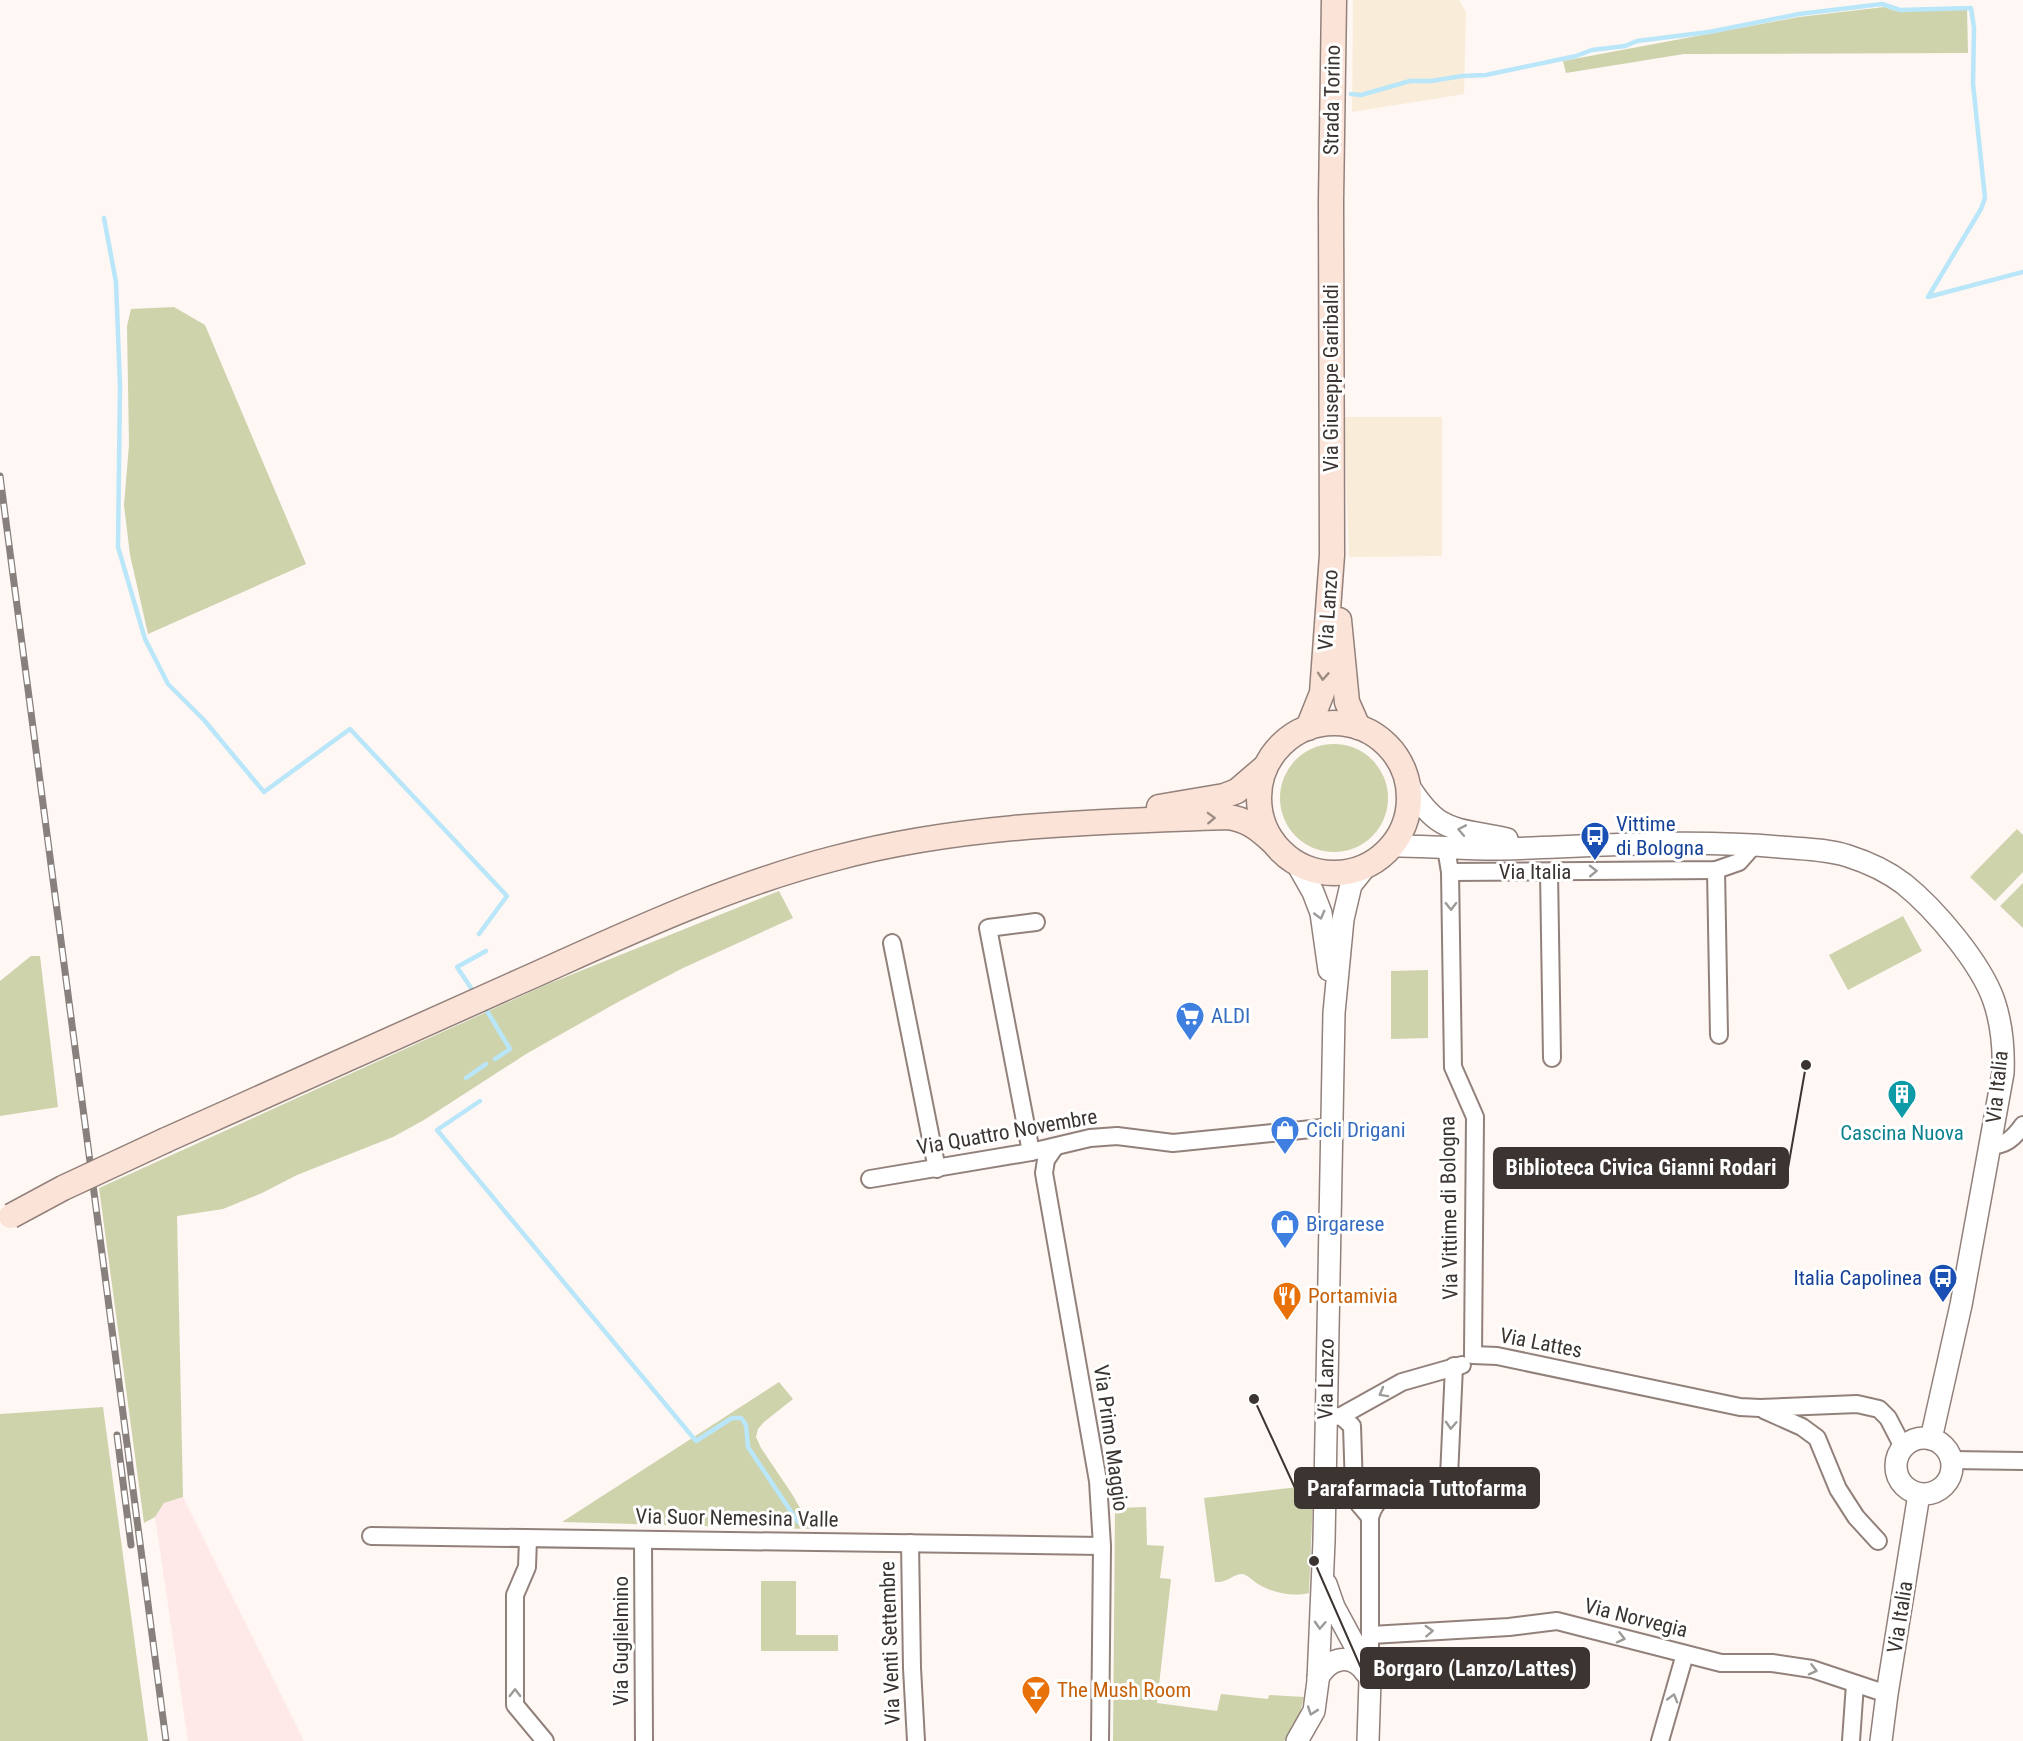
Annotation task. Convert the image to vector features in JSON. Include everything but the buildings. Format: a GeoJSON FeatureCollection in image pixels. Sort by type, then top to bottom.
{"type":"FeatureCollection","features":[{"type":"Feature","properties":{"kind":"main road","name":"Strada Torino"},"geometry":{"type":"LineString","coordinates":[[1331,201],[1334,0]]}},
{"type":"Feature","properties":{"kind":"main road","name":"Via Giuseppe Garibaldi"},"geometry":{"type":"LineString","coordinates":[[1331,201],[1332,555]]}},
{"type":"Feature","properties":{"kind":"main road","name":"Via Lanzo"},"geometry":{"type":"LineString","coordinates":[[1332,555],[1347,702],[1358,727]]}},
{"type":"Feature","properties":{"kind":"main road","name":"Via Lanzo"},"geometry":{"type":"LineString","coordinates":[[1308,728],[1322,693],[1332,555]]}},
{"type":"Feature","properties":{"kind":"main road"},"geometry":{"type":"LineString","coordinates":[[5,1219],[63,1188],[166,1140],[640,927],[728,892],[836,858],[895,844],[979,831],[1068,823],[1227,817],[1239,818],[1251,824],[1283,853],[1309,869],[1339,873],[1367,865],[1391,846],[1401,832],[1407,816],[1409,800],[1407,783],[1403,768],[1395,754],[1372,734],[1358,727],[1341,723],[1308,728],[1290,737],[1276,750],[1266,767],[1260,786],[1259,805],[1264,824],[1273,842]]}},
{"type":"Feature","properties":{"kind":"main road"},"geometry":{"type":"LineString","coordinates":[[1068,823],[1224,796],[1249,783],[1266,767]]}},
{"type":"Feature","properties":{"kind":"street","name":"Via Italia"},"geometry":{"type":"LineString","coordinates":[[1407,783],[1426,811],[1450,828],[1540,847]]}},
{"type":"Feature","properties":{"kind":"street","name":"Via Italia"},"geometry":{"type":"LineString","coordinates":[[1391,846],[1419,845],[1446,848],[1754,844],[1845,854],[1875,866],[1902,882],[1924,901],[1984,979],[1998,1016],[2004,1054],[2003,1073],[1961,1305],[1931,1439]]}},
{"type":"Feature","properties":{"kind":"street","name":"Via Italia"},"geometry":{"type":"LineString","coordinates":[[1450,872],[1716,870],[1739,862],[1754,844]]}},
{"type":"Feature","properties":{"kind":"street","name":"Via Vittime di Bologna"},"geometry":{"type":"LineString","coordinates":[[1446,848],[1450,872],[1453,1067],[1475,1117],[1473,1355]]}},
{"type":"Feature","properties":{"kind":"street","name":"Via Lanzo"},"geometry":{"type":"LineString","coordinates":[[1296,862],[1313,892],[1321,913],[1334,1012]]}},
{"type":"Feature","properties":{"kind":"street","name":"Via Lanzo"},"geometry":{"type":"LineString","coordinates":[[1297,1741],[1314,1711],[1318,1678],[1322,1572],[1333,1417],[1331,1126],[1334,1012],[1343,919],[1351,885],[1367,865]]}},
{"type":"Feature","properties":{"kind":"street"},"geometry":{"type":"LineString","coordinates":[[1716,870],[1719,1035]]}},
{"type":"Feature","properties":{"kind":"street"},"geometry":{"type":"LineString","coordinates":[[1549,872],[1552,1058]]}},
{"type":"Feature","properties":{"kind":"street"},"geometry":{"type":"LineString","coordinates":[[1031,1152],[988,928],[1035,922]]}},
{"type":"Feature","properties":{"kind":"street"},"geometry":{"type":"LineString","coordinates":[[892,943],[937,1169]]}},
{"type":"Feature","properties":{"kind":"street"},"geometry":{"type":"LineString","coordinates":[[1989,1146],[2002,1145],[2009,1141],[2023,1125]]}},
{"type":"Feature","properties":{"kind":"street","name":"Via Quattro Novembre"},"geometry":{"type":"LineString","coordinates":[[870,1179],[1031,1152],[1105,1136],[1173,1143],[1331,1126]]}},
{"type":"Feature","properties":{"kind":"street","name":"Via Primo Maggio"},"geometry":{"type":"LineString","coordinates":[[1055,1147],[1046,1160],[1044,1173],[1098,1481],[1102,1546],[1100,1741]]}},
{"type":"Feature","properties":{"kind":"street","name":"Via Lattes"},"geometry":{"type":"LineString","coordinates":[[1333,1417],[1402,1382],[1468,1364],[1473,1355],[1497,1356],[1740,1407],[1857,1404],[1879,1409],[1888,1418],[1903,1447]]}},
{"type":"Feature","properties":{"kind":"street"},"geometry":{"type":"LineString","coordinates":[[1368,1741],[1371,1635],[1370,1517],[1373,1507],[1389,1494],[1395,1492],[1434,1493],[1443,1490],[1449,1477],[1454,1366]]}},
{"type":"Feature","properties":{"kind":"street","name":"Via Lattes"},"geometry":{"type":"LineString","coordinates":[[1760,1408],[1802,1427],[1817,1438],[1838,1489],[1856,1516],[1878,1541]]}},
{"type":"Feature","properties":{"kind":"street"},"geometry":{"type":"LineString","coordinates":[[1333,1417],[1352,1426],[1354,1488],[1359,1504],[1370,1517]]}},
{"type":"Feature","properties":{"kind":"street"},"geometry":{"type":"LineString","coordinates":[[1916,1439],[1931,1439],[1944,1446],[1951,1460],[1952,1469],[1944,1485],[1937,1491],[1919,1494],[1905,1487],[1897,1473],[1898,1455],[1903,1447],[1916,1439]]}},
{"type":"Feature","properties":{"kind":"street"},"geometry":{"type":"LineString","coordinates":[[1951,1460],[2023,1461]]}},
{"type":"Feature","properties":{"kind":"street","name":"Via Italia"},"geometry":{"type":"LineString","coordinates":[[1881,1741],[1919,1494]]}},
{"type":"Feature","properties":{"kind":"street","name":"Via Suor Nemesina Valle"},"geometry":{"type":"LineString","coordinates":[[371,1536],[1102,1546]]}},
{"type":"Feature","properties":{"kind":"street"},"geometry":{"type":"LineString","coordinates":[[528,1539],[527,1567],[515,1595],[515,1705],[544,1741]]}},
{"type":"Feature","properties":{"kind":"street","name":"Via Guglielmino"},"geometry":{"type":"LineString","coordinates":[[643,1540],[645,1741]]}},
{"type":"Feature","properties":{"kind":"street","name":"Via Venti Settembre"},"geometry":{"type":"LineString","coordinates":[[910,1543],[916,1741]]}},
{"type":"Feature","properties":{"kind":"street"},"geometry":{"type":"LineString","coordinates":[[1322,1572],[1334,1607],[1367,1668],[1370,1680]]}},
{"type":"Feature","properties":{"kind":"street","name":"Via Norvegia"},"geometry":{"type":"LineString","coordinates":[[1371,1635],[1509,1627],[1557,1621],[1721,1663],[1772,1663],[1812,1669],[1887,1694]]}},
{"type":"Feature","properties":{"kind":"street"},"geometry":{"type":"LineString","coordinates":[[1660,1741],[1685,1654]]}},
{"type":"Feature","properties":{"kind":"street"},"geometry":{"type":"LineString","coordinates":[[1318,1678],[1323,1668],[1344,1659],[1356,1661],[1370,1680]]}},
{"type":"Feature","properties":{"kind":"street"},"geometry":{"type":"LineString","coordinates":[[1851,1741],[1855,1683]]}},
{"type":"Feature","properties":{"kind":"shaded area"},"geometry":{"type":"Polygon","coordinates":[[[1353,0],[1459,0],[1466,12],[1464,94],[1352,112],[1353,0]]]}},
{"type":"Feature","properties":{"kind":"shaded area"},"geometry":{"type":"Polygon","coordinates":[[[1344,417],[1442,417],[1442,556],[1349,557],[1344,417]]]}},
{"type":"Feature","properties":{"kind":"shaded area"},"geometry":{"type":"Polygon","coordinates":[[[183,1497],[304,1741],[188,1741],[155,1517],[164,1503],[183,1497]]]}},
{"type":"Feature","properties":{"kind":"green space"},"geometry":{"type":"Polygon","coordinates":[[[1884,7],[1895,11],[1967,9],[1968,53],[1684,54],[1566,73],[1563,61],[1799,17],[1884,7]]]}},
{"type":"Feature","properties":{"kind":"green space"},"geometry":{"type":"Polygon","coordinates":[[[174,307],[205,325],[306,564],[148,634],[130,555],[124,505],[129,445],[127,326],[131,309],[174,307]]]}},
{"type":"Feature","properties":{"kind":"green space"},"geometry":{"type":"Polygon","coordinates":[[[1334,744],[1355,748],[1372,760],[1384,777],[1388,798],[1384,819],[1372,836],[1355,848],[1334,852],[1313,848],[1296,836],[1284,819],[1280,798],[1284,777],[1296,760],[1313,748],[1334,744]]]}},
{"type":"Feature","properties":{"kind":"green space"},"geometry":{"type":"Polygon","coordinates":[[[2017,829],[2023,835],[2023,872],[1995,901],[1970,877],[2017,829]]]}},
{"type":"Feature","properties":{"kind":"green space"},"geometry":{"type":"Polygon","coordinates":[[[2023,883],[2023,928],[2000,906],[2023,883]]]}},
{"type":"Feature","properties":{"kind":"green space"},"geometry":{"type":"Polygon","coordinates":[[[779,891],[793,918],[683,968],[618,1002],[526,1054],[424,1120],[393,1137],[297,1175],[223,1209],[177,1216],[183,1497],[164,1503],[155,1517],[144,1523],[99,1188],[548,984],[779,891]]]}},
{"type":"Feature","properties":{"kind":"green space"},"geometry":{"type":"Polygon","coordinates":[[[1903,916],[1922,951],[1848,990],[1829,955],[1903,916]]]}},
{"type":"Feature","properties":{"kind":"green space"},"geometry":{"type":"Polygon","coordinates":[[[31,956],[40,956],[58,1107],[0,1116],[0,981],[31,956]]]}},
{"type":"Feature","properties":{"kind":"green space"},"geometry":{"type":"Polygon","coordinates":[[[1428,970],[1428,1038],[1391,1039],[1391,971],[1428,970]]]}},
{"type":"Feature","properties":{"kind":"green space"},"geometry":{"type":"Polygon","coordinates":[[[779,1382],[793,1399],[764,1422],[758,1429],[756,1437],[812,1529],[562,1522],[779,1382]]]}},
{"type":"Feature","properties":{"kind":"green space"},"geometry":{"type":"Polygon","coordinates":[[[103,1407],[148,1741],[0,1741],[0,1414],[103,1407]]]}},
{"type":"Feature","properties":{"kind":"green space"},"geometry":{"type":"Polygon","coordinates":[[[1307,1471],[1314,1474],[1309,1593],[1296,1595],[1276,1592],[1242,1574],[1215,1582],[1204,1498],[1298,1487],[1302,1474],[1307,1471]]]}},
{"type":"Feature","properties":{"kind":"green space"},"geometry":{"type":"Polygon","coordinates":[[[1146,1507],[1147,1545],[1164,1546],[1160,1578],[1171,1579],[1157,1703],[1217,1711],[1221,1694],[1268,1699],[1269,1695],[1304,1697],[1299,1717],[1284,1741],[1113,1741],[1115,1508],[1146,1507]]]}},
{"type":"Feature","properties":{"kind":"green space"},"geometry":{"type":"Polygon","coordinates":[[[761,1581],[796,1581],[796,1635],[838,1635],[838,1651],[761,1651],[761,1581]]]}},
{"type":"Feature","properties":{"kind":"waterway"},"geometry":{"type":"LineString","coordinates":[[1351,94],[1361,95],[1410,81],[1486,75],[1576,56],[1592,50],[1625,46],[1637,41],[1709,32],[1799,14],[1882,4],[1900,10],[1971,8],[1974,28],[1973,84],[1985,198],[1981,209],[1928,297],[2023,272]]}},
{"type":"Feature","properties":{"kind":"waterway"},"geometry":{"type":"LineString","coordinates":[[104,218],[116,282],[120,386],[118,547],[145,639],[168,684],[204,720],[264,792],[350,729],[507,896],[479,934]]}},
{"type":"Feature","properties":{"kind":"waterway"},"geometry":{"type":"LineString","coordinates":[[471,988],[457,967],[486,951]]}},
{"type":"Feature","properties":{"kind":"waterway"},"geometry":{"type":"LineString","coordinates":[[487,1011],[510,1049],[495,1059]]}},
{"type":"Feature","properties":{"kind":"waterway"},"geometry":{"type":"LineString","coordinates":[[466,1078],[486,1064]]}},
{"type":"Feature","properties":{"kind":"waterway"},"geometry":{"type":"LineString","coordinates":[[480,1101],[437,1130],[696,1441],[732,1418],[741,1418],[746,1425],[748,1447],[798,1522]]}},
{"type":"Feature","properties":{"kind":"railway"},"geometry":{"type":"LineString","coordinates":[[0,476],[166,1741]]}},
{"type":"Feature","properties":{"kind":"railway"},"geometry":{"type":"LineString","coordinates":[[117,1435],[131,1545]]}},
{"type":"Feature","properties":{"kind":"place","name":"Vittime di Bologna"},"geometry":{"type":"Point","coordinates":[1595,862]}},
{"type":"Feature","properties":{"kind":"place","name":"ALDI"},"geometry":{"type":"Point","coordinates":[1190,1042]}},
{"type":"Feature","properties":{"kind":"place","name":"Biblioteca Civica Gianni Rodari"},"geometry":{"type":"Point","coordinates":[1806,1065]}},
{"type":"Feature","properties":{"kind":"place","name":"Cascina Nuova"},"geometry":{"type":"Point","coordinates":[1902,1120]}},
{"type":"Feature","properties":{"kind":"place","name":"Cicli Drigani"},"geometry":{"type":"Point","coordinates":[1285,1156]}},
{"type":"Feature","properties":{"kind":"place","name":"Birgarese"},"geometry":{"type":"Point","coordinates":[1285,1250]}},
{"type":"Feature","properties":{"kind":"place","name":"Italia Capolinea"},"geometry":{"type":"Point","coordinates":[1943,1304]}},
{"type":"Feature","properties":{"kind":"place","name":"Portamivia"},"geometry":{"type":"Point","coordinates":[1287,1322]}},
{"type":"Feature","properties":{"kind":"place","name":"Parafarmacia Tuttofarma"},"geometry":{"type":"Point","coordinates":[1254,1399]}},
{"type":"Feature","properties":{"kind":"place","name":"Borgaro (Lanzo/Lattes)"},"geometry":{"type":"Point","coordinates":[1314,1561]}},
{"type":"Feature","properties":{"kind":"place","name":"The Mush Room"},"geometry":{"type":"Point","coordinates":[1036,1716]}}]}
